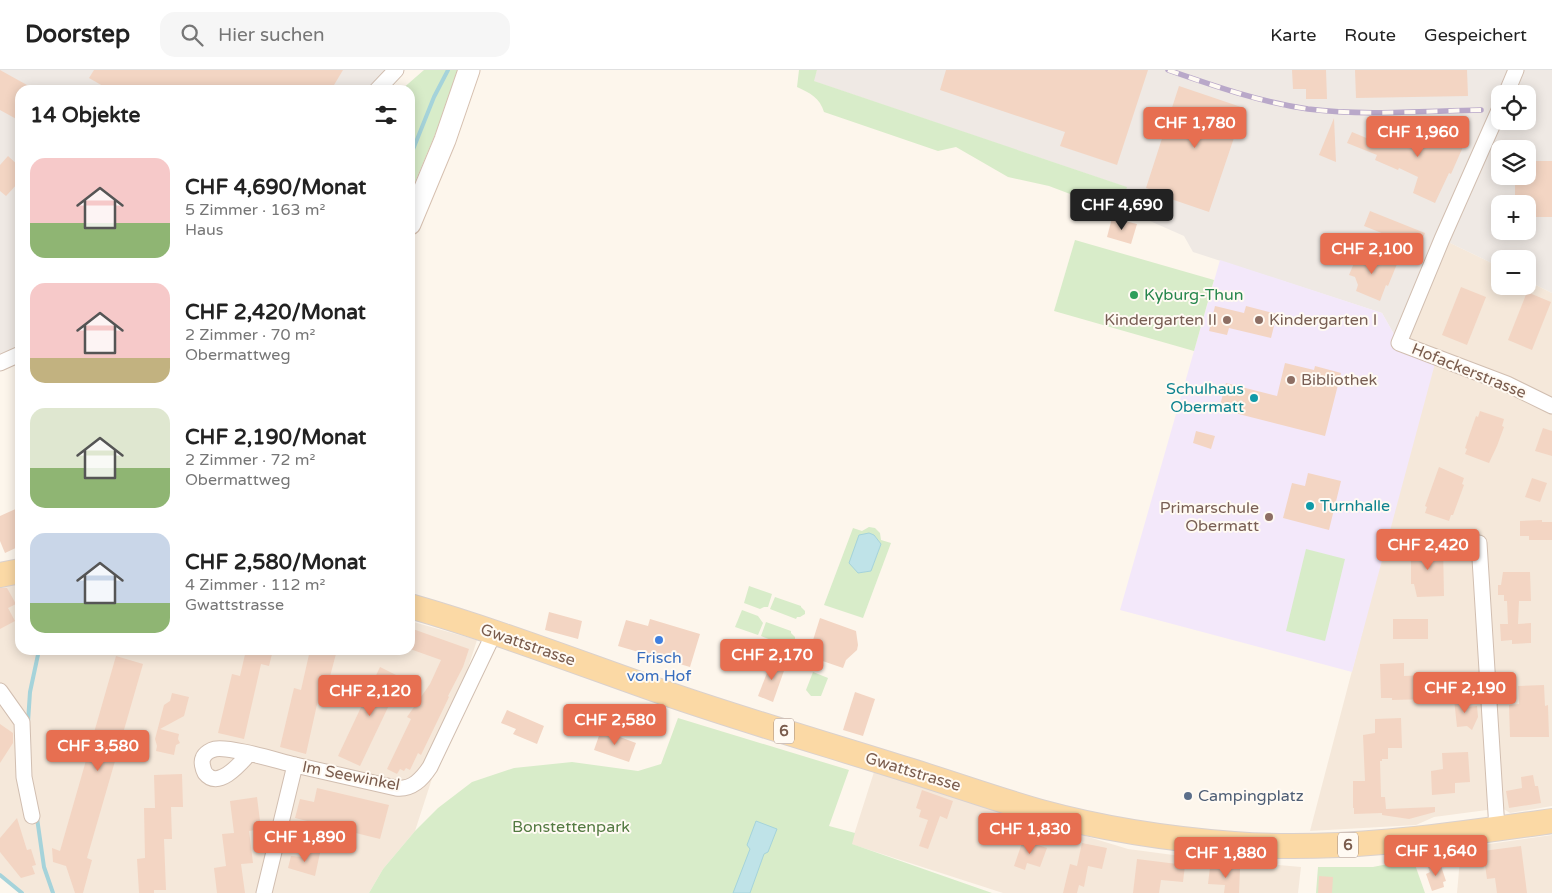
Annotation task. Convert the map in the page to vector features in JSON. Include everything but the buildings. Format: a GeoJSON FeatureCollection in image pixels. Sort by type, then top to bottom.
{"type":"FeatureCollection","features":[{"type":"Feature","properties":{"kind":"main road"},"geometry":{"type":"LineString","coordinates":[[415,212],[442,147],[469,70]]}},
{"type":"Feature","properties":{"kind":"main road"},"geometry":{"type":"LineString","coordinates":[[0,575],[15,572]]}},
{"type":"Feature","properties":{"kind":"main road","name":"Gwattstrasse"},"geometry":{"type":"LineString","coordinates":[[415,608],[671,695],[1018,805],[1091,823],[1194,840],[1281,846],[1321,846],[1389,842],[1552,821]]}},
{"type":"Feature","properties":{"kind":"street"},"geometry":{"type":"LineString","coordinates":[[382,85],[396,70]]}},
{"type":"Feature","properties":{"kind":"street"},"geometry":{"type":"LineString","coordinates":[[1510,85],[1516,70]]}},
{"type":"Feature","properties":{"kind":"street","name":"Hofackerstrasse"},"geometry":{"type":"LineString","coordinates":[[1491,128],[1399,343],[1507,384],[1552,406]]}},
{"type":"Feature","properties":{"kind":"street"},"geometry":{"type":"LineString","coordinates":[[0,362],[15,356]]}},
{"type":"Feature","properties":{"kind":"street"},"geometry":{"type":"LineString","coordinates":[[1479,543],[1497,829]]}},
{"type":"Feature","properties":{"kind":"street","name":"Im Seewinkel"},"geometry":{"type":"LineString","coordinates":[[249,754],[396,788],[408,788],[426,774],[430,767],[494,633]]}},
{"type":"Feature","properties":{"kind":"street"},"geometry":{"type":"LineString","coordinates":[[0,691],[22,722],[24,777],[32,816]]}},
{"type":"Feature","properties":{"kind":"street","name":"Im Seewinkel"},"geometry":{"type":"LineString","coordinates":[[264,893],[295,765]]}},
{"type":"Feature","properties":{"kind":"shaded area"},"geometry":{"type":"Polygon","coordinates":[[[0,70],[387,70],[374,85],[15,85],[15,348],[0,354],[0,70]]]}},
{"type":"Feature","properties":{"kind":"shaded area"},"geometry":{"type":"Polygon","coordinates":[[[817,70],[1552,70],[1552,293],[1536,285],[1536,250],[1491,250],[1491,263],[1442,239],[1399,343],[1382,313],[1193,252],[1184,236],[1116,206],[1123,198],[1126,187],[813,81],[817,70]]]}},
{"type":"Feature","properties":{"kind":"shaded area"},"geometry":{"type":"Polygon","coordinates":[[[1442,239],[1491,263],[1491,295],[1536,295],[1536,285],[1552,293],[1552,806],[1510,813],[1502,808],[1434,817],[1416,825],[1310,831],[1436,356],[1399,343],[1442,239]]]}},
{"type":"Feature","properties":{"kind":"shaded area","name":"Primarschule Obermatt"},"geometry":{"type":"Polygon","coordinates":[[[1220,260],[1382,313],[1399,343],[1437,356],[1352,672],[1120,610],[1220,260]]]}},
{"type":"Feature","properties":{"kind":"shaded area"},"geometry":{"type":"Polygon","coordinates":[[[15,572],[15,655],[415,655],[415,622],[477,640],[415,831],[383,869],[369,893],[22,893],[0,875],[0,575],[15,572]]]}},
{"type":"Feature","properties":{"kind":"shaded area"},"geometry":{"type":"Polygon","coordinates":[[[874,772],[1128,849],[1196,858],[1301,867],[1298,893],[1003,893],[851,844],[874,772]]]}},
{"type":"Feature","properties":{"kind":"shaded area"},"geometry":{"type":"Polygon","coordinates":[[[1552,835],[1552,893],[1457,893],[1461,848],[1552,835]]]}},
{"type":"Feature","properties":{"kind":"green space"},"geometry":{"type":"Polygon","coordinates":[[[424,70],[458,70],[450,99],[415,182],[415,85],[407,85],[424,70]]]}},
{"type":"Feature","properties":{"kind":"green space"},"geometry":{"type":"Polygon","coordinates":[[[799,70],[817,70],[814,81],[1127,187],[1123,198],[1114,208],[1086,200],[1049,186],[1008,177],[956,147],[938,151],[824,112],[814,96],[797,87],[799,70]]]}},
{"type":"Feature","properties":{"kind":"green space","name":"Kyburg-Thun"},"geometry":{"type":"Polygon","coordinates":[[[1075,240],[1214,280],[1194,351],[1054,311],[1075,240]]]}},
{"type":"Feature","properties":{"kind":"green space"},"geometry":{"type":"Polygon","coordinates":[[[869,527],[875,528],[880,533],[881,540],[891,543],[863,618],[824,605],[853,528],[862,531],[869,527]],[[869,533],[859,536],[851,564],[858,573],[871,571],[881,544],[874,535],[869,533]]]}},
{"type":"Feature","properties":{"kind":"green space"},"geometry":{"type":"Polygon","coordinates":[[[1306,549],[1345,559],[1325,641],[1286,631],[1306,549]]]}},
{"type":"Feature","properties":{"kind":"green space"},"geometry":{"type":"Polygon","coordinates":[[[749,586],[772,594],[768,607],[760,609],[744,603],[749,586]]]}},
{"type":"Feature","properties":{"kind":"green space"},"geometry":{"type":"Polygon","coordinates":[[[775,597],[801,606],[805,614],[796,619],[770,609],[775,597]]]}},
{"type":"Feature","properties":{"kind":"green space"},"geometry":{"type":"Polygon","coordinates":[[[742,610],[758,616],[763,623],[758,635],[735,627],[742,610]]]}},
{"type":"Feature","properties":{"kind":"green space"},"geometry":{"type":"Polygon","coordinates":[[[766,622],[791,631],[795,641],[787,646],[761,636],[766,622]]]}},
{"type":"Feature","properties":{"kind":"green space"},"geometry":{"type":"Polygon","coordinates":[[[813,672],[828,678],[821,696],[811,696],[806,690],[813,672]]]}},
{"type":"Feature","properties":{"kind":"green space","name":"Bonstettenpark"},"geometry":{"type":"Polygon","coordinates":[[[678,718],[849,770],[829,826],[855,833],[852,844],[992,893],[369,893],[383,869],[415,831],[438,808],[472,782],[514,768],[572,762],[638,771],[661,764],[678,718]]]}},
{"type":"Feature","properties":{"kind":"green space"},"geometry":{"type":"Polygon","coordinates":[[[1413,859],[1425,893],[1316,893],[1318,867],[1373,867],[1413,859]]]}},
{"type":"Feature","properties":{"kind":"water"},"geometry":{"type":"Polygon","coordinates":[[[869,533],[874,535],[881,544],[871,571],[858,573],[849,563],[859,535],[869,533]]]}},
{"type":"Feature","properties":{"kind":"water"},"geometry":{"type":"Polygon","coordinates":[[[756,821],[777,829],[768,852],[764,854],[750,893],[733,893],[750,849],[747,845],[756,821]]]}},
{"type":"Feature","properties":{"kind":"waterway"},"geometry":{"type":"LineString","coordinates":[[415,144],[434,97],[448,70]]}},
{"type":"Feature","properties":{"kind":"waterway"},"geometry":{"type":"LineString","coordinates":[[28,722],[30,692],[38,655]]}},
{"type":"Feature","properties":{"kind":"waterway"},"geometry":{"type":"LineString","coordinates":[[37,818],[44,867],[53,893]]}},
{"type":"Feature","properties":{"kind":"waterway"},"geometry":{"type":"LineString","coordinates":[[0,875],[22,893]]}},
{"type":"Feature","properties":{"kind":"railway"},"geometry":{"type":"LineString","coordinates":[[1168,70],[1255,98],[1308,109],[1373,113],[1481,110]]}},
{"type":"Feature","properties":{"kind":"place","name":"Kyburg-Thun"},"geometry":{"type":"Point","coordinates":[1134,295]}},
{"type":"Feature","properties":{"kind":"place","name":"Kindergarten II"},"geometry":{"type":"Point","coordinates":[1227,320]}},
{"type":"Feature","properties":{"kind":"place","name":"Kindergarten I"},"geometry":{"type":"Point","coordinates":[1259,320]}},
{"type":"Feature","properties":{"kind":"place","name":"Bibliothek"},"geometry":{"type":"Point","coordinates":[1291,380]}},
{"type":"Feature","properties":{"kind":"place","name":"Schulhaus Obermatt"},"geometry":{"type":"Point","coordinates":[1254,398]}},
{"type":"Feature","properties":{"kind":"place","name":"Turnhalle"},"geometry":{"type":"Point","coordinates":[1310,506]}},
{"type":"Feature","properties":{"kind":"place","name":"Primarschule Obermatt"},"geometry":{"type":"Point","coordinates":[1269,517]}},
{"type":"Feature","properties":{"kind":"place","name":"Frisch vom Hof"},"geometry":{"type":"Point","coordinates":[659,640]}},
{"type":"Feature","properties":{"kind":"place","name":"Campingplatz"},"geometry":{"type":"Point","coordinates":[1188,796]}}]}
